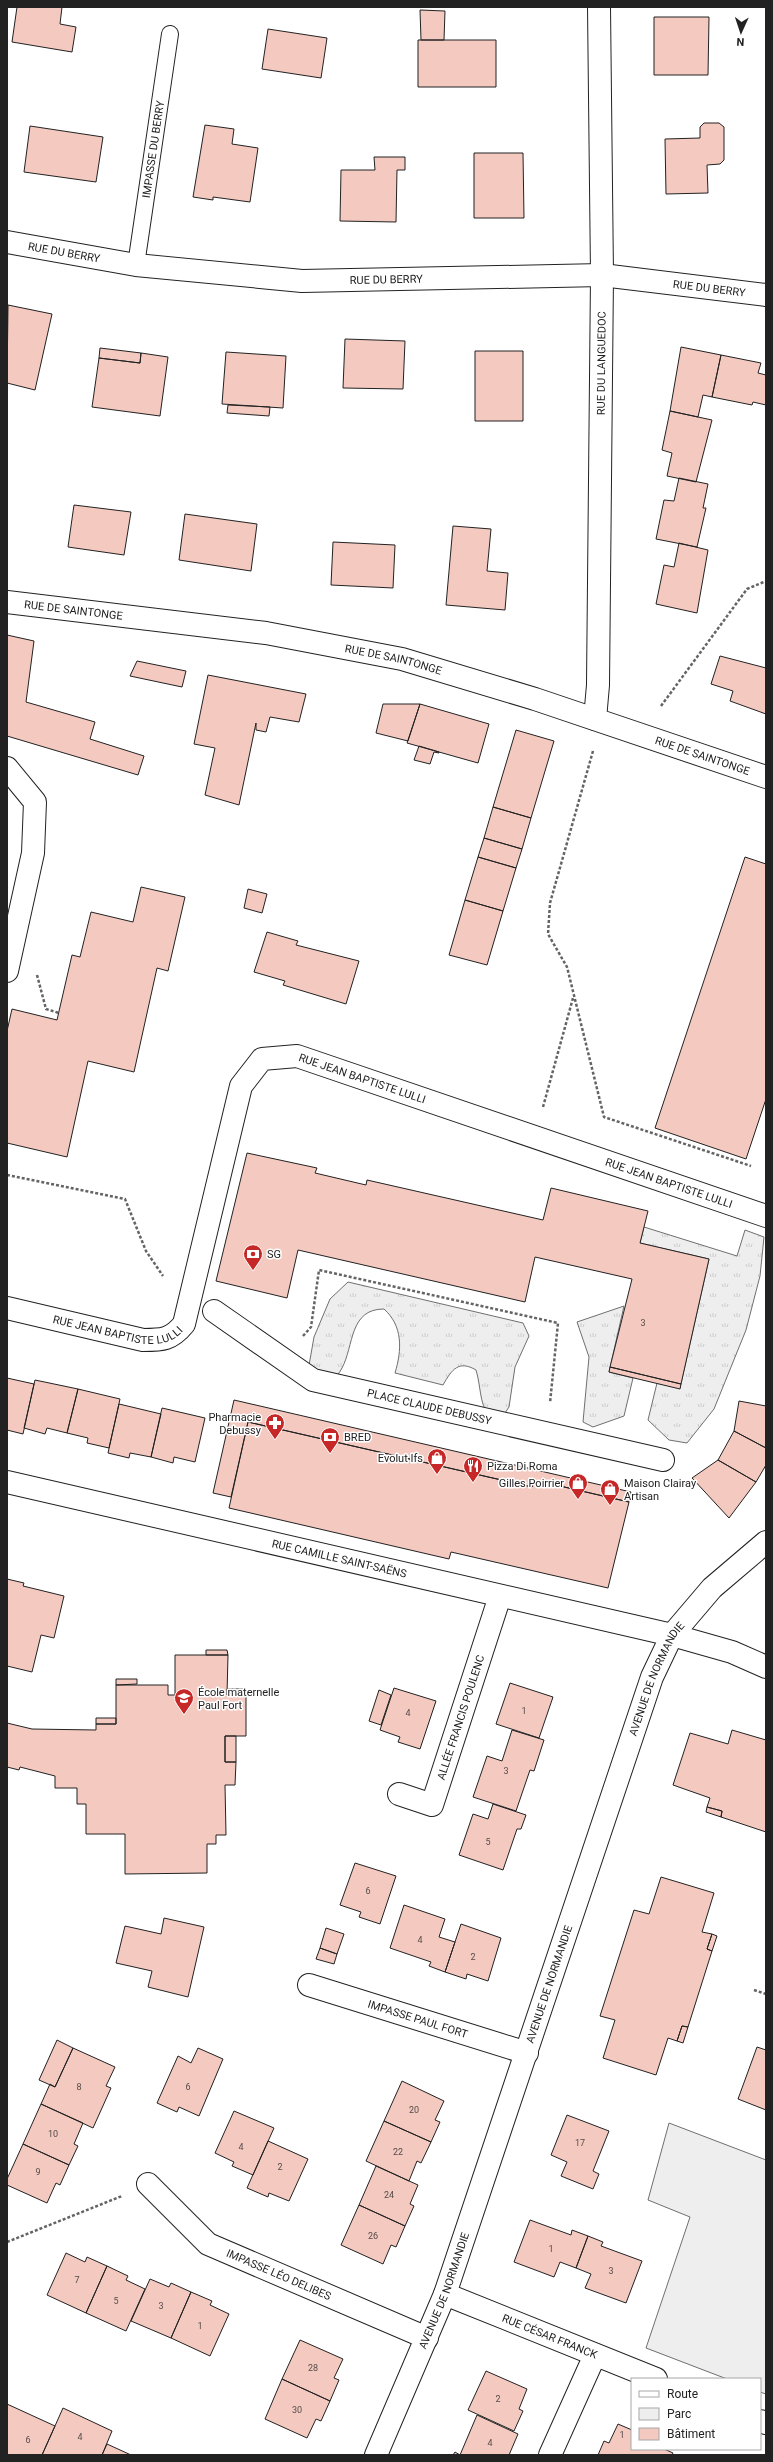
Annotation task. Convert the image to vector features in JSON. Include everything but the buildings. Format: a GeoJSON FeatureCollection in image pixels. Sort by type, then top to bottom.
{"type":"FeatureCollection","features":[{"type":"Feature","properties":{"kind":"street","name":"RUE DU LANGUEDOC"},"geometry":{"type":"LineString","coordinates":[[595,719],[598,685],[602,275],[599,7]]}},
{"type":"Feature","properties":{"kind":"street","name":"RUE DU BERRY"},"geometry":{"type":"LineString","coordinates":[[7,242],[136,265],[302,281],[602,275],[766,295]]}},
{"type":"Feature","properties":{"kind":"street","name":"RUE DE SAINTONGE"},"geometry":{"type":"LineString","coordinates":[[7,602],[266,633],[402,659],[595,719],[766,777]]}},
{"type":"Feature","properties":{"kind":"street"},"geometry":{"type":"LineString","coordinates":[[7,768],[35,802],[33,853],[7,971]]}},
{"type":"Feature","properties":{"kind":"street","name":"RUE JEAN BAPTISTE LULLI"},"geometry":{"type":"LineString","coordinates":[[7,1308],[143,1340],[162,1340],[175,1335],[184,1324],[242,1086],[262,1059],[297,1056],[766,1216]]}},
{"type":"Feature","properties":{"kind":"street","name":"PLACE CLAUDE DEBUSSY"},"geometry":{"type":"LineString","coordinates":[[214,1311],[313,1380],[547,1435],[663,1460]]}},
{"type":"Feature","properties":{"kind":"street","name":"RUE CAMILLE SAINT-SAËNS"},"geometry":{"type":"LineString","coordinates":[[7,1482],[672,1635],[732,1652],[766,1667]]}},
{"type":"Feature","properties":{"kind":"street","name":"AVENUE DE NORMANDIE"},"geometry":{"type":"LineString","coordinates":[[376,2455],[445,2294],[652,1678],[672,1635],[712,1588],[766,1542]]}},
{"type":"Feature","properties":{"kind":"street","name":"ALLÉE FRANCIS POULENC"},"geometry":{"type":"LineString","coordinates":[[399,1794],[432,1805],[500,1596]]}},
{"type":"Feature","properties":{"kind":"street","name":"IMPASSE PAUL FORT"},"geometry":{"type":"LineString","coordinates":[[309,1985],[527,2053]]}},
{"type":"Feature","properties":{"kind":"street","name":"IMPASSE LÉO DELIBES"},"geometry":{"type":"LineString","coordinates":[[148,2184],[208,2244],[427,2338]]}},
{"type":"Feature","properties":{"kind":"street","name":"RUE CÉSAR FRANCK"},"geometry":{"type":"LineString","coordinates":[[445,2294],[653,2378]]}},
{"type":"Feature","properties":{"kind":"street"},"geometry":{"type":"LineString","coordinates":[[550,2455],[594,2355]]}},
{"type":"Feature","properties":{"kind":"lane","name":"IMPASSE DU BERRY"},"geometry":{"type":"LineString","coordinates":[[136,265],[170,34]]}},
{"type":"Feature","properties":{"kind":"path"},"geometry":{"type":"LineString","coordinates":[[661,706],[747,589],[766,581]]}},
{"type":"Feature","properties":{"kind":"path"},"geometry":{"type":"LineString","coordinates":[[594,746],[550,904],[548,934],[567,967],[573,997],[604,1117],[751,1166]]}},
{"type":"Feature","properties":{"kind":"path"},"geometry":{"type":"LineString","coordinates":[[34,974],[39,976],[46,1009],[59,1013]]}},
{"type":"Feature","properties":{"kind":"path"},"geometry":{"type":"LineString","coordinates":[[535,1136],[573,997]]}},
{"type":"Feature","properties":{"kind":"path"},"geometry":{"type":"LineString","coordinates":[[7,1175],[125,1200],[146,1251],[162,1273],[164,1280]]}},
{"type":"Feature","properties":{"kind":"path"},"geometry":{"type":"LineString","coordinates":[[285,1360],[311,1327],[319,1270],[558,1323],[547,1435]]}},
{"type":"Feature","properties":{"kind":"path"},"geometry":{"type":"LineString","coordinates":[[754,1990],[766,1994]]}},
{"type":"Feature","properties":{"kind":"path"},"geometry":{"type":"LineString","coordinates":[[7,2242],[91,2210],[148,2184]]}},
{"type":"Feature","properties":{"kind":"green space"},"geometry":{"type":"Polygon","coordinates":[[[644,1227],[737,1256],[745,1230],[764,1237],[760,1276],[746,1330],[714,1409],[687,1443],[669,1440],[648,1420],[657,1383],[680,1388],[709,1259],[640,1243],[644,1227]]]}},
{"type":"Feature","properties":{"kind":"green space"},"geometry":{"type":"Polygon","coordinates":[[[348,1282],[523,1323],[529,1336],[515,1367],[509,1407],[501,1419],[489,1417],[483,1406],[476,1370],[470,1367],[460,1366],[456,1368],[443,1385],[395,1373],[400,1347],[398,1331],[395,1323],[384,1309],[373,1311],[364,1315],[358,1322],[354,1330],[346,1359],[333,1381],[308,1371],[314,1337],[330,1299],[348,1282]]]}},
{"type":"Feature","properties":{"kind":"green space"},"geometry":{"type":"Polygon","coordinates":[[[624,1306],[609,1372],[633,1378],[624,1416],[593,1427],[583,1422],[589,1357],[577,1322],[624,1306]]]}},
{"type":"Feature","properties":{"kind":"green space"},"geometry":{"type":"Polygon","coordinates":[[[669,2123],[766,2160],[766,2394],[761,2392],[761,2378],[724,2378],[646,2348],[690,2217],[648,2200],[669,2123]]]}},
{"type":"Feature","properties":{"kind":"place","name":"SG"},"geometry":{"type":"Point","coordinates":[253,1271]}},
{"type":"Feature","properties":{"kind":"place","name":"Pharmacie Debussy"},"geometry":{"type":"Point","coordinates":[275,1440]}},
{"type":"Feature","properties":{"kind":"place","name":"BRED"},"geometry":{"type":"Point","coordinates":[330,1454]}},
{"type":"Feature","properties":{"kind":"place","name":"Evolut Ifs"},"geometry":{"type":"Point","coordinates":[437,1475]}},
{"type":"Feature","properties":{"kind":"place","name":"Pizza Di Roma"},"geometry":{"type":"Point","coordinates":[473,1483]}},
{"type":"Feature","properties":{"kind":"place","name":"Gilles Poirrier"},"geometry":{"type":"Point","coordinates":[578,1500]}},
{"type":"Feature","properties":{"kind":"place","name":"Maison Clairay Artisan"},"geometry":{"type":"Point","coordinates":[610,1506]}},
{"type":"Feature","properties":{"kind":"place","name":"École maternelle Paul Fort"},"geometry":{"type":"Point","coordinates":[184,1715]}}]}
